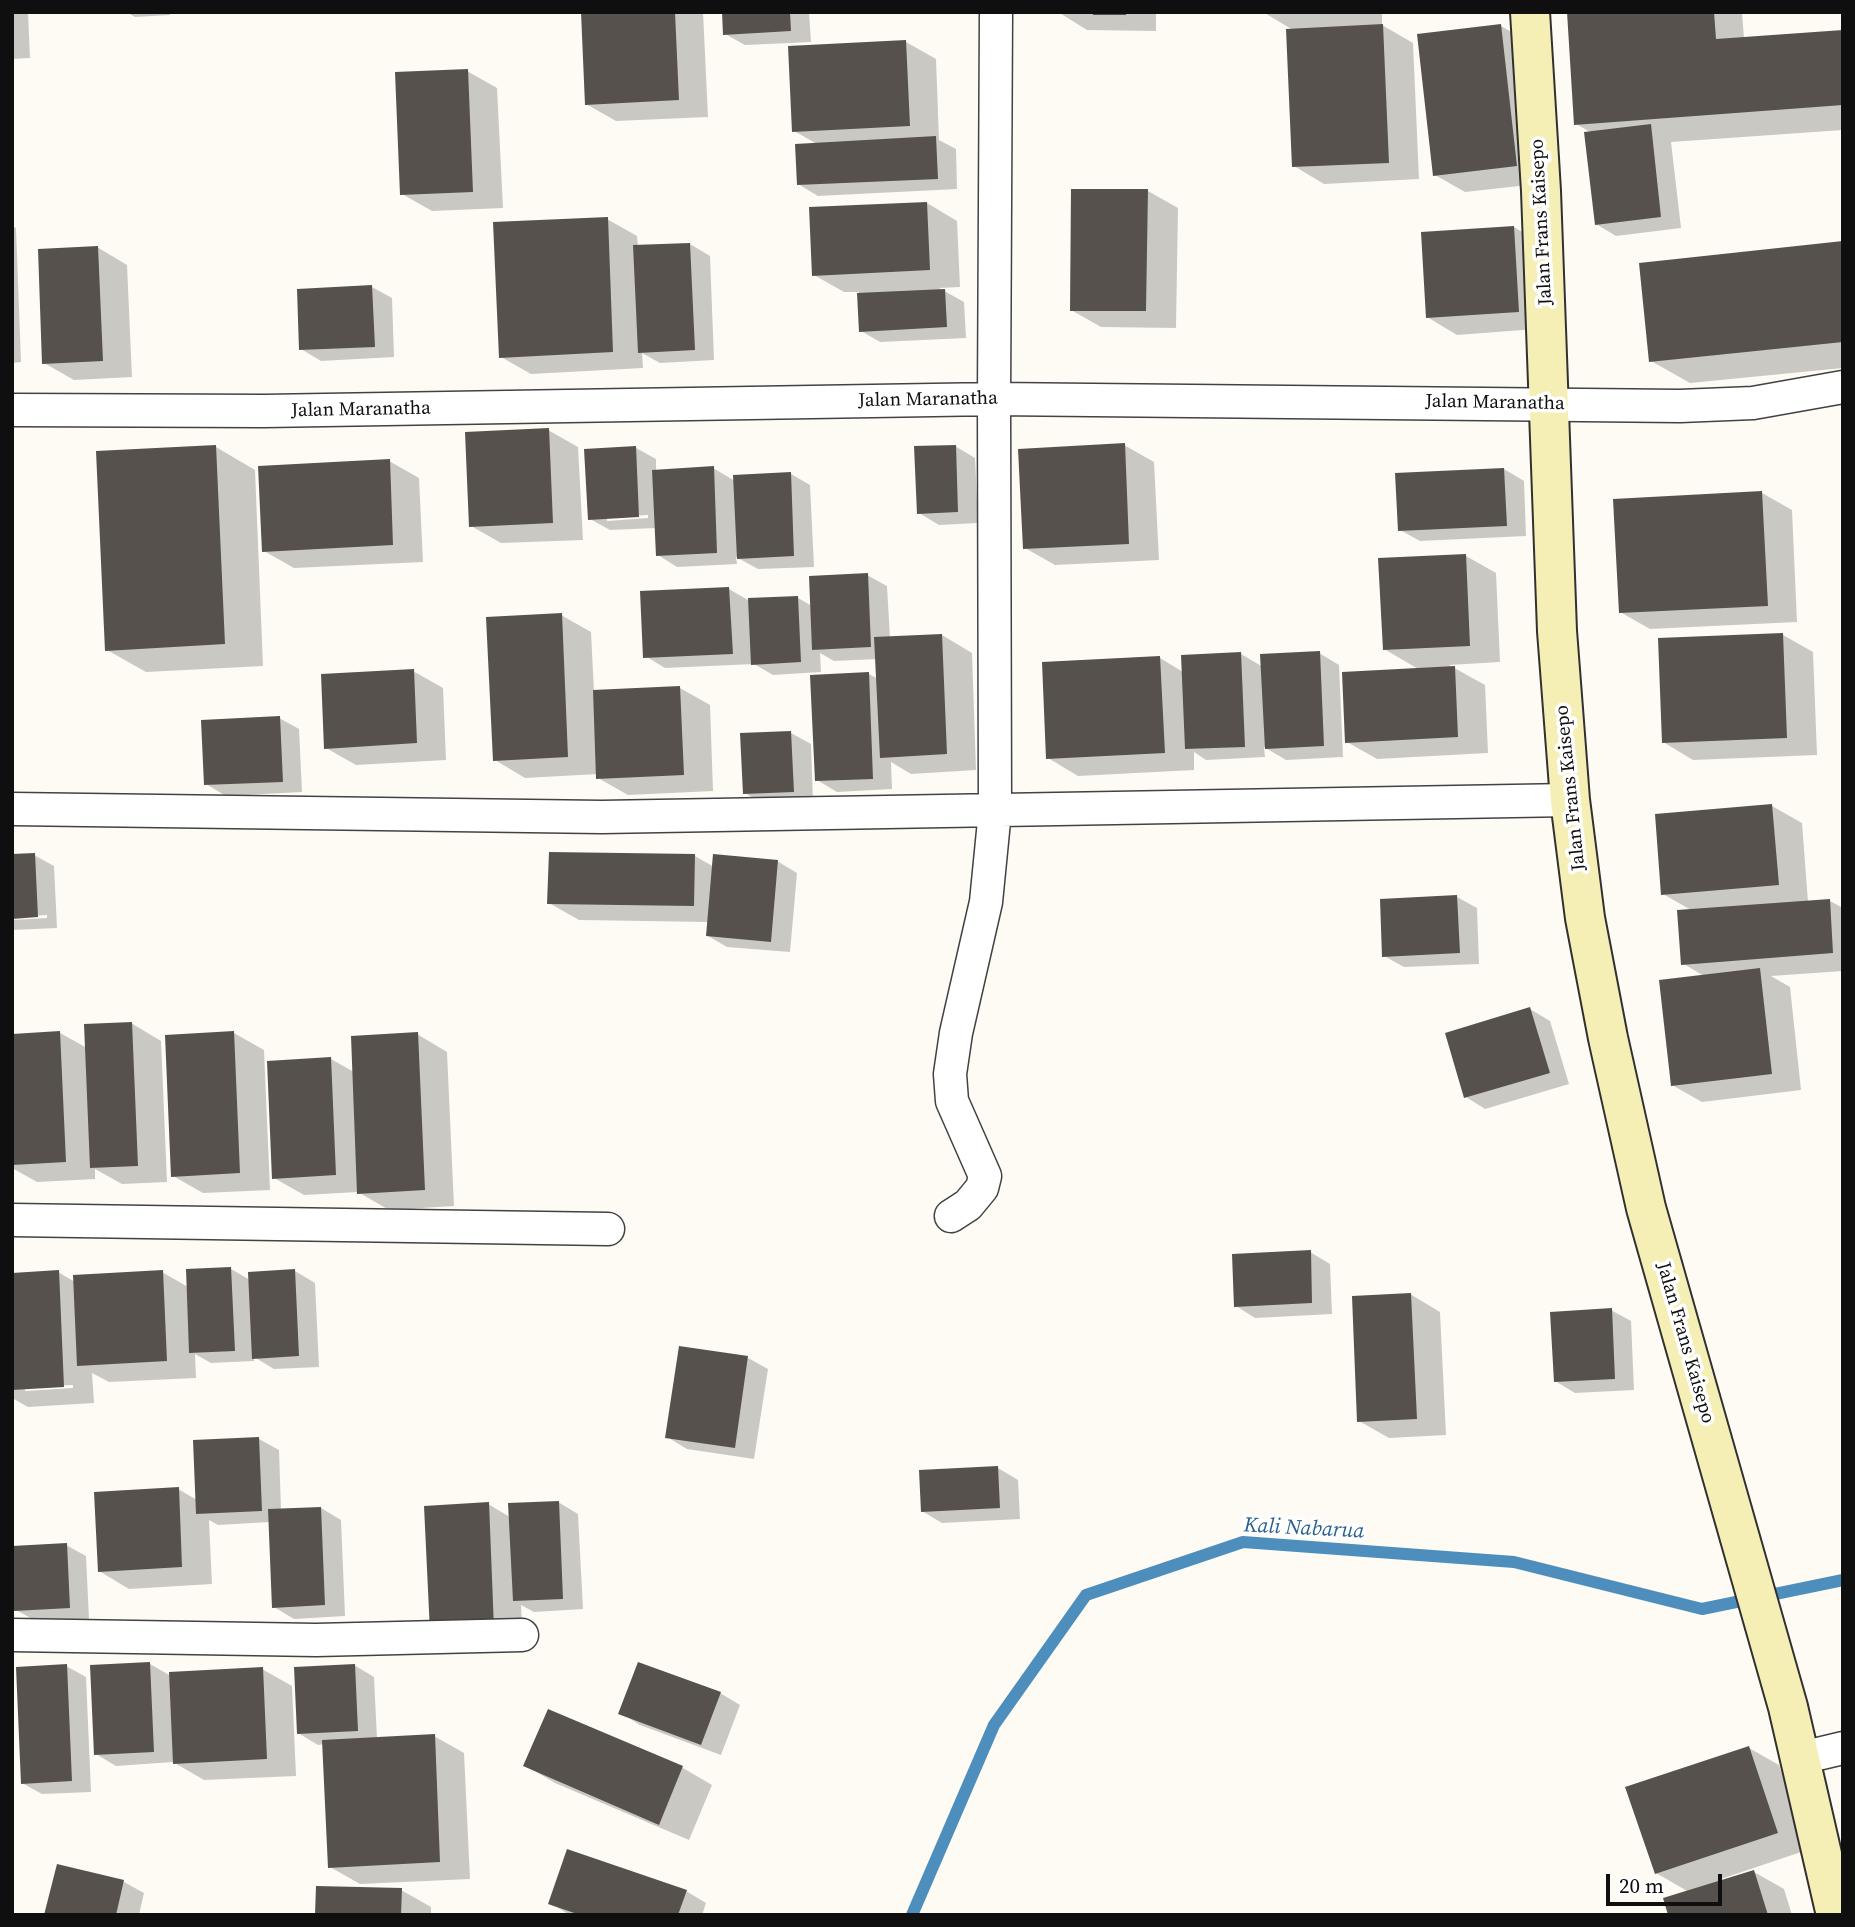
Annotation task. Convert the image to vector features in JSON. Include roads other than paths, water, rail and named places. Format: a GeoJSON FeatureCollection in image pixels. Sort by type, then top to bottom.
{"type":"FeatureCollection","features":[{"type":"Feature","properties":{"kind":"street"},"geometry":{"type":"LineString","coordinates":[[951,1216],[968,1205],[982,1188],[985,1176],[952,1101],[950,1074],[956,1033],[986,902],[995,811],[996,12]]}},
{"type":"Feature","properties":{"kind":"street","name":"Jalan Frans Kaisepo"},"geometry":{"type":"LineString","coordinates":[[1530,12],[1541,191],[1557,631],[1570,800],[1587,932],[1646,1208],[1788,1707],[1836,1915]]}},
{"type":"Feature","properties":{"kind":"street","name":"Jalan Maranatha"},"geometry":{"type":"LineString","coordinates":[[12,410],[264,411],[994,398],[1680,407],[1754,402],[1843,387]]}},
{"type":"Feature","properties":{"kind":"street"},"geometry":{"type":"LineString","coordinates":[[12,809],[602,817],[1570,800]]}},
{"type":"Feature","properties":{"kind":"street"},"geometry":{"type":"LineString","coordinates":[[12,1220],[608,1229]]}},
{"type":"Feature","properties":{"kind":"street"},"geometry":{"type":"LineString","coordinates":[[12,1635],[316,1640],[522,1635]]}},
{"type":"Feature","properties":{"kind":"street"},"geometry":{"type":"LineString","coordinates":[[1801,1758],[1843,1748]]}},
{"type":"Feature","properties":{"kind":"waterway","name":"Kali Nabarua"},"geometry":{"type":"LineString","coordinates":[[912,1915],[994,1725],[1086,1595],[1243,1542],[1514,1562],[1702,1609],[1843,1580]]}}]}
